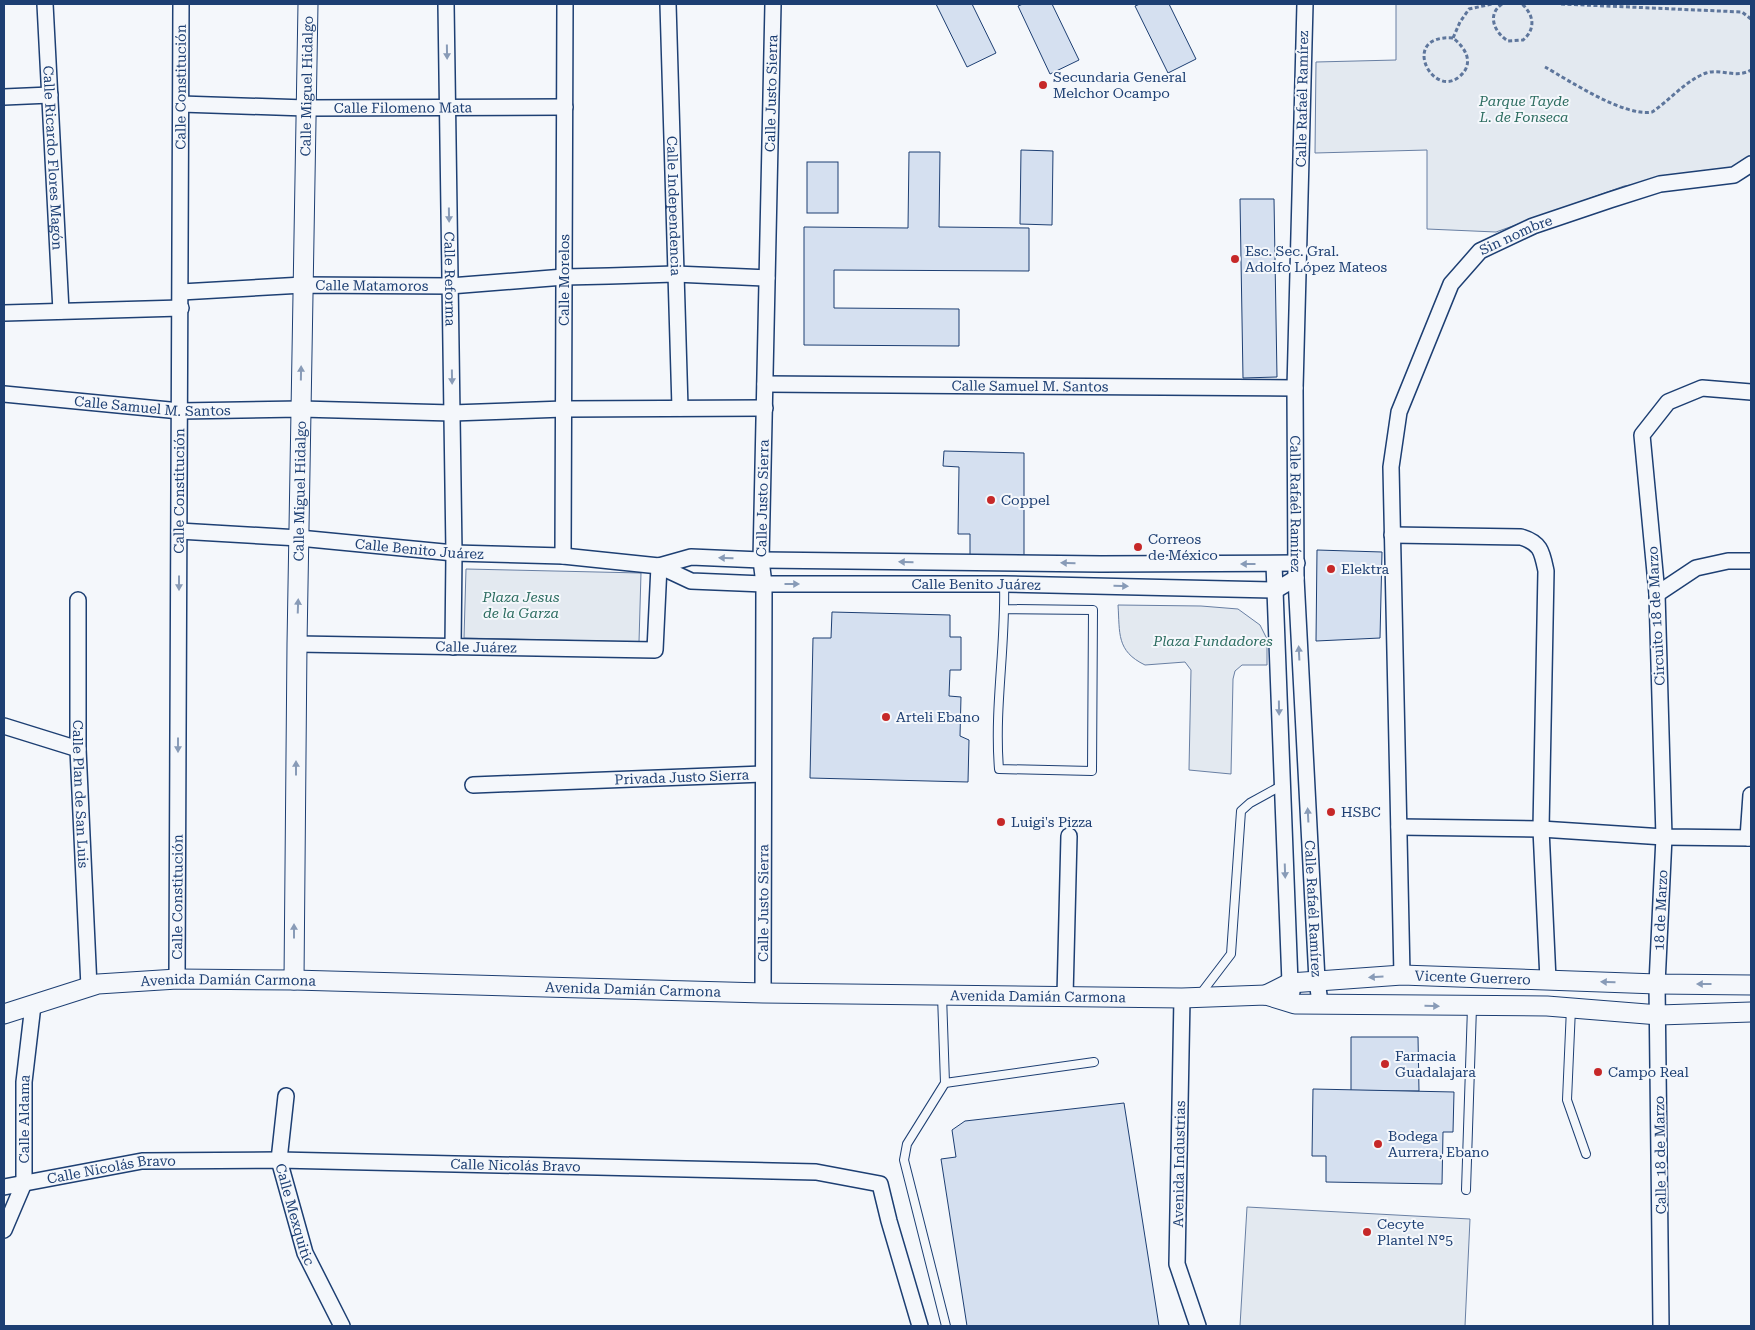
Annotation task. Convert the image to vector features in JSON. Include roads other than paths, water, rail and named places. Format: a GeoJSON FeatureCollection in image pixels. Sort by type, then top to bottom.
{"type":"FeatureCollection","features":[{"type":"Feature","properties":{"kind":"street","name":"Calle Ricardo Flores Magón"},"geometry":{"type":"LineString","coordinates":[[45,4],[60,311]]}},
{"type":"Feature","properties":{"kind":"street","name":"Calle Constitución"},"geometry":{"type":"LineString","coordinates":[[177,979],[181,4]]}},
{"type":"Feature","properties":{"kind":"street","name":"Calle Miguel Hidalgo"},"geometry":{"type":"LineString","coordinates":[[294,980],[296,644],[300,538],[308,4]]}},
{"type":"Feature","properties":{"kind":"street","name":"Calle Reforma"},"geometry":{"type":"LineString","coordinates":[[446,4],[454,553],[453,647]]}},
{"type":"Feature","properties":{"kind":"street","name":"Calle Morelos"},"geometry":{"type":"LineString","coordinates":[[564,556],[565,4]]}},
{"type":"Feature","properties":{"kind":"street","name":"Calle Independencia"},"geometry":{"type":"LineString","coordinates":[[668,4],[680,408]]}},
{"type":"Feature","properties":{"kind":"street","name":"Calle Rafaél Ramírez"},"geometry":{"type":"LineString","coordinates":[[1305,4],[1295,388],[1296,578],[1316,980],[1320,1003]]}},
{"type":"Feature","properties":{"kind":"street","name":"Calle Justo Sierra"},"geometry":{"type":"LineString","coordinates":[[763,992],[764,584],[762,560],[767,278],[776,5]]}},
{"type":"Feature","properties":{"kind":"street"},"geometry":{"type":"LineString","coordinates":[[4,97],[50,95]]}},
{"type":"Feature","properties":{"kind":"street","name":"Calle Filomeno Mata"},"geometry":{"type":"LineString","coordinates":[[182,104],[306,108],[565,108]]}},
{"type":"Feature","properties":{"kind":"street","name":"Sin nombre"},"geometry":{"type":"LineString","coordinates":[[1402,976],[1391,467],[1399,412],[1451,284],[1480,251],[1533,226],[1660,184],[1734,175],[1751,164]]}},
{"type":"Feature","properties":{"kind":"street","name":"Calle Matamoros"},"geometry":{"type":"LineString","coordinates":[[181,292],[303,285],[450,286],[564,277],[675,274],[767,278]]}},
{"type":"Feature","properties":{"kind":"street"},"geometry":{"type":"LineString","coordinates":[[4,313],[181,308]]}},
{"type":"Feature","properties":{"kind":"street","name":"Calle Samuel M. Santos"},"geometry":{"type":"LineString","coordinates":[[765,384],[1295,388]]}},
{"type":"Feature","properties":{"kind":"street","name":"Circuito 18 de Marzo"},"geometry":{"type":"LineString","coordinates":[[1664,837],[1657,594],[1642,435],[1668,402],[1702,388],[1751,392]]}},
{"type":"Feature","properties":{"kind":"street","name":"Calle Samuel M. Santos"},"geometry":{"type":"LineString","coordinates":[[4,394],[180,412],[301,410],[452,413],[564,409],[765,408]]}},
{"type":"Feature","properties":{"kind":"street","name":"Calle Benito Juárez"},"geometry":{"type":"LineString","coordinates":[[179,531],[300,538],[454,553],[564,556],[660,566],[691,582],[1100,585],[1276,590]]}},
{"type":"Feature","properties":{"kind":"street"},"geometry":{"type":"LineString","coordinates":[[1392,535],[1520,537],[1533,540],[1542,552],[1546,571],[1541,829],[1548,980]]}},
{"type":"Feature","properties":{"kind":"street","name":"Calle Benito Juárez"},"geometry":{"type":"LineString","coordinates":[[660,566],[691,557],[762,560],[1101,564],[1297,563]]}},
{"type":"Feature","properties":{"kind":"street"},"geometry":{"type":"LineString","coordinates":[[1657,594],[1696,568],[1728,561],[1751,561]]}},
{"type":"Feature","properties":{"kind":"street"},"geometry":{"type":"LineString","coordinates":[[1100,585],[1101,564]]}},
{"type":"Feature","properties":{"kind":"street","name":"Calle Rafaél Ramírez"},"geometry":{"type":"LineString","coordinates":[[1274,564],[1290,983],[1295,1004]]}},
{"type":"Feature","properties":{"kind":"street","name":"Calle Juárez"},"geometry":{"type":"LineString","coordinates":[[296,644],[655,650],[660,566]]}},
{"type":"Feature","properties":{"kind":"street"},"geometry":{"type":"LineString","coordinates":[[1276,590],[1296,578]]}},
{"type":"Feature","properties":{"kind":"street","name":"Calle Plan de San Luis"},"geometry":{"type":"LineString","coordinates":[[78,600],[78,749],[90,988]]}},
{"type":"Feature","properties":{"kind":"street"},"geometry":{"type":"LineString","coordinates":[[4,726],[78,749]]}},
{"type":"Feature","properties":{"kind":"street"},"geometry":{"type":"LineString","coordinates":[[4,740],[18,731]]}},
{"type":"Feature","properties":{"kind":"street","name":"Privada Justo Sierra"},"geometry":{"type":"LineString","coordinates":[[473,785],[763,774]]}},
{"type":"Feature","properties":{"kind":"street"},"geometry":{"type":"LineString","coordinates":[[1399,827],[1541,829],[1664,837],[1750,838],[1751,795]]}},
{"type":"Feature","properties":{"kind":"street"},"geometry":{"type":"LineString","coordinates":[[1066,996],[1069,836]]}},
{"type":"Feature","properties":{"kind":"street","name":"18 de Marzo"},"geometry":{"type":"LineString","coordinates":[[1657,984],[1664,837]]}},
{"type":"Feature","properties":{"kind":"street","name":"Vicente Guerrero"},"geometry":{"type":"LineString","coordinates":[[1290,983],[1402,976],[1751,985]]}},
{"type":"Feature","properties":{"kind":"street","name":"Avenida Damián Carmona"},"geometry":{"type":"LineString","coordinates":[[4,1014],[98,984],[177,979],[942,995],[1190,998],[1266,995],[1295,1004]]}},
{"type":"Feature","properties":{"kind":"street","name":"Avenida Damián Carmona"},"geometry":{"type":"LineString","coordinates":[[1266,995],[1290,983]]}},
{"type":"Feature","properties":{"kind":"street","name":"Calle 18 de Marzo"},"geometry":{"type":"LineString","coordinates":[[1657,984],[1659,1015],[1661,1326]]}},
{"type":"Feature","properties":{"kind":"street","name":"Avenida Industrias"},"geometry":{"type":"LineString","coordinates":[[1190,998],[1177,1264],[1198,1326]]}},
{"type":"Feature","properties":{"kind":"street","name":"Vicente Guerrero"},"geometry":{"type":"LineString","coordinates":[[1295,1004],[1571,1008],[1659,1015],[1751,1012]]}},
{"type":"Feature","properties":{"kind":"street","name":"Calle Aldama"},"geometry":{"type":"LineString","coordinates":[[4,1230],[24,1183],[24,1082],[33,1005]]}},
{"type":"Feature","properties":{"kind":"street","name":"Calle Mexquitic"},"geometry":{"type":"LineString","coordinates":[[286,1096],[279,1160],[305,1253],[342,1326]]}},
{"type":"Feature","properties":{"kind":"street","name":"Calle Nicolás Bravo"},"geometry":{"type":"LineString","coordinates":[[4,1187],[142,1161],[279,1160],[816,1172],[880,1184],[920,1326]]}},
{"type":"Feature","properties":{"kind":"lane"},"geometry":{"type":"LineString","coordinates":[[1004,584],[1005,609],[1000,652],[997,740],[999,769],[1092,771],[1093,610],[1005,609]]}},
{"type":"Feature","properties":{"kind":"lane"},"geometry":{"type":"LineString","coordinates":[[1190,998],[1231,954],[1241,811],[1250,803],[1281,786]]}},
{"type":"Feature","properties":{"kind":"lane"},"geometry":{"type":"LineString","coordinates":[[942,995],[945,1083],[907,1144],[904,1160],[946,1326]]}},
{"type":"Feature","properties":{"kind":"lane"},"geometry":{"type":"LineString","coordinates":[[1466,1190],[1472,1007]]}},
{"type":"Feature","properties":{"kind":"lane"},"geometry":{"type":"LineString","coordinates":[[1571,1008],[1567,1100],[1586,1154]]}},
{"type":"Feature","properties":{"kind":"lane"},"geometry":{"type":"LineString","coordinates":[[945,1083],[1094,1062]]}},
{"type":"Feature","properties":{"kind":"place","name":"Secundaria General Melchor Ocampo"},"geometry":{"type":"Point","coordinates":[1043,85]}},
{"type":"Feature","properties":{"kind":"place","name":"Esc. Sec. Gral. Adolfo López Mateos"},"geometry":{"type":"Point","coordinates":[1235,259]}},
{"type":"Feature","properties":{"kind":"place","name":"Coppel"},"geometry":{"type":"Point","coordinates":[991,500]}},
{"type":"Feature","properties":{"kind":"place","name":"Correos de México"},"geometry":{"type":"Point","coordinates":[1138,547]}},
{"type":"Feature","properties":{"kind":"place","name":"Elektra"},"geometry":{"type":"Point","coordinates":[1331,569]}},
{"type":"Feature","properties":{"kind":"place","name":"Arteli Ebano"},"geometry":{"type":"Point","coordinates":[886,717]}},
{"type":"Feature","properties":{"kind":"place","name":"HSBC"},"geometry":{"type":"Point","coordinates":[1331,812]}},
{"type":"Feature","properties":{"kind":"place","name":"Luigi's Pizza"},"geometry":{"type":"Point","coordinates":[1001,822]}},
{"type":"Feature","properties":{"kind":"place","name":"Farmacia Guadalajara"},"geometry":{"type":"Point","coordinates":[1385,1064]}},
{"type":"Feature","properties":{"kind":"place","name":"Campo Real"},"geometry":{"type":"Point","coordinates":[1598,1072]}},
{"type":"Feature","properties":{"kind":"place","name":"Bodega Aurrera, Ebano"},"geometry":{"type":"Point","coordinates":[1378,1144]}},
{"type":"Feature","properties":{"kind":"place","name":"Cecyte Plantel N°5"},"geometry":{"type":"Point","coordinates":[1367,1232]}},
{"type":"Feature","properties":{"kind":"park label","name":"Parque Tayde L. de Fonseca"},"geometry":{"type":"Point","coordinates":[1524,109]}},
{"type":"Feature","properties":{"kind":"park label","name":"Plaza Jesus de la Garza"},"geometry":{"type":"Point","coordinates":[521,606]}},
{"type":"Feature","properties":{"kind":"park label","name":"Plaza Fundadores"},"geometry":{"type":"Point","coordinates":[1213,641]}}]}
